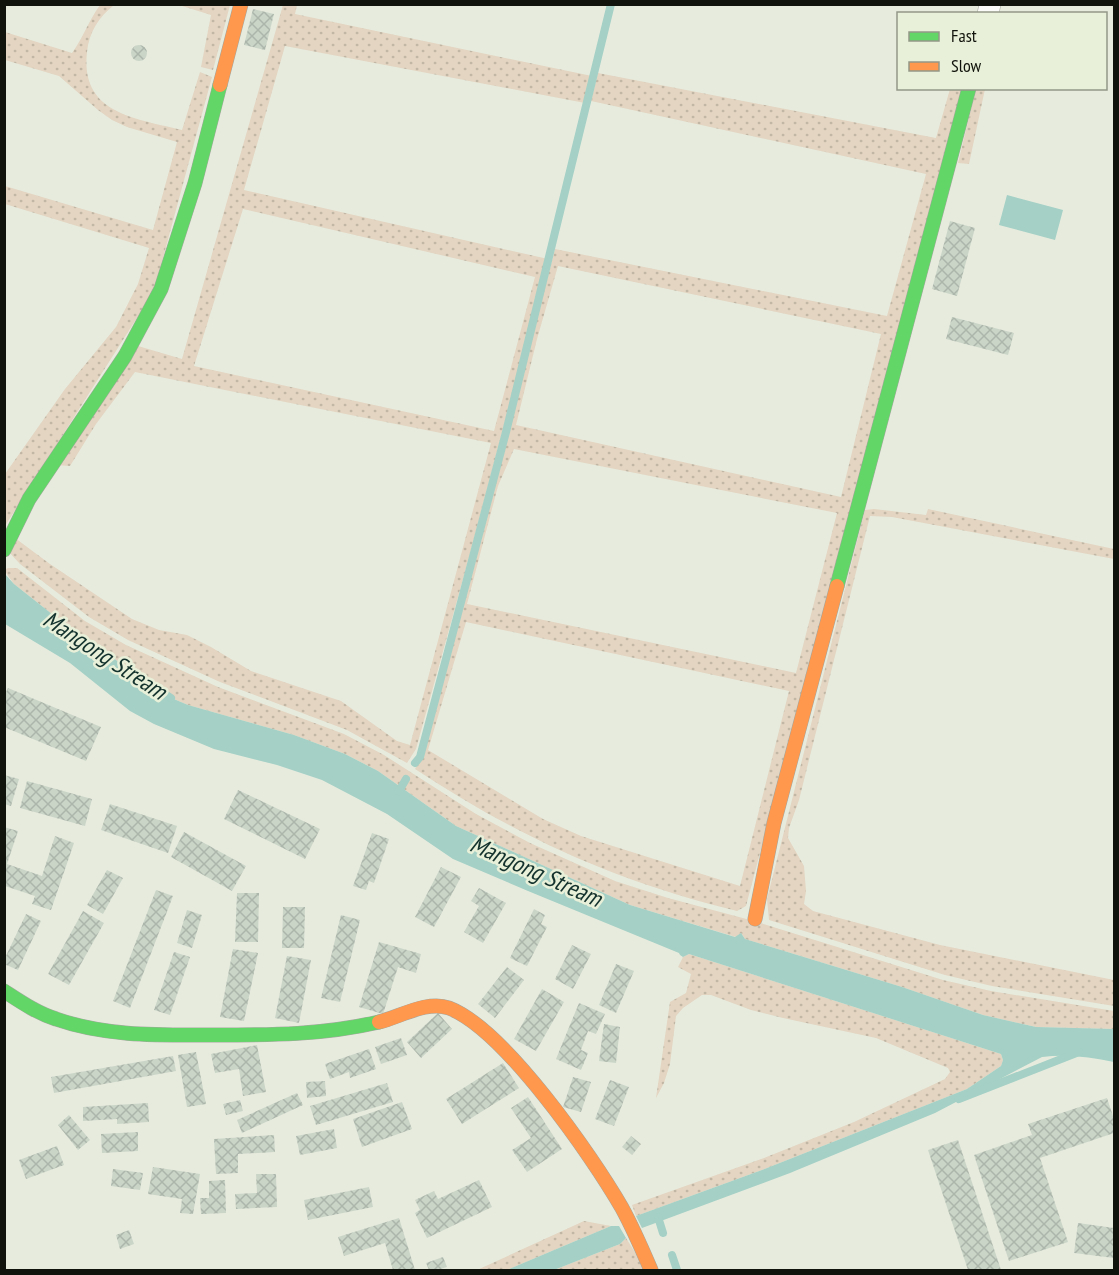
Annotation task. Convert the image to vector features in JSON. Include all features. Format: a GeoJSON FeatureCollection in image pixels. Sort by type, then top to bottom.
{"type":"FeatureCollection","features":[{"type":"Feature","properties":{"kind":"street"},"geometry":{"type":"LineString","coordinates":[[4,550],[29,499],[124,356],[160,289],[195,183],[241,4]]}},
{"type":"Feature","properties":{"kind":"street"},"geometry":{"type":"LineString","coordinates":[[755,919],[774,823],[968,90]]}},
{"type":"Feature","properties":{"kind":"street"},"geometry":{"type":"LineString","coordinates":[[4,991],[14,999],[69,1025],[110,1033],[146,1035],[284,1035],[336,1031],[409,1014],[423,1007],[439,1005],[463,1014],[480,1025],[518,1064],[587,1156],[615,1197],[651,1270]]}},
{"type":"Feature","properties":{"kind":"shaded area"},"geometry":{"type":"Polygon","coordinates":[[[100,5],[114,5],[99,20],[92,32],[87,52],[87,73],[92,89],[102,101],[115,110],[182,130],[200,72],[212,77],[154,291],[5,526],[5,474],[65,389],[116,327],[138,284],[149,248],[5,204],[5,186],[153,230],[177,142],[127,127],[112,120],[59,76],[5,60],[5,32],[72,53],[100,5]]]}},
{"type":"Feature","properties":{"kind":"shaded area"},"geometry":{"type":"Polygon","coordinates":[[[179,5],[230,5],[213,70],[201,67],[211,15],[179,5]]]}},
{"type":"Feature","properties":{"kind":"shaded area"},"geometry":{"type":"Polygon","coordinates":[[[283,5],[297,5],[295,14],[592,76],[585,103],[285,46],[244,190],[548,259],[416,749],[407,763],[347,730],[220,682],[128,640],[89,617],[20,564],[8,551],[15,538],[132,619],[159,630],[187,635],[251,671],[341,701],[397,741],[410,745],[491,443],[135,372],[96,424],[70,466],[55,465],[138,346],[182,359],[283,5]],[[243,209],[194,366],[494,431],[535,277],[243,209]]]}},
{"type":"Feature","properties":{"kind":"shaded area"},"geometry":{"type":"Polygon","coordinates":[[[598,73],[936,138],[950,90],[962,90],[746,906],[737,911],[693,899],[651,886],[570,855],[492,816],[415,769],[422,759],[555,249],[887,316],[926,174],[591,101],[598,73]],[[558,266],[516,425],[841,497],[881,334],[558,266]],[[514,449],[498,486],[467,604],[796,673],[837,513],[514,449]],[[466,622],[428,750],[543,819],[581,836],[740,886],[789,691],[466,622]]]}},
{"type":"Feature","properties":{"kind":"shaded area"},"geometry":{"type":"Polygon","coordinates":[[[976,90],[985,90],[969,164],[958,163],[976,90]]]}},
{"type":"Feature","properties":{"kind":"shaded area"},"geometry":{"type":"Polygon","coordinates":[[[928,509],[1114,549],[1114,559],[892,517],[870,516],[799,800],[789,828],[788,838],[804,866],[806,891],[804,904],[813,911],[940,945],[1114,980],[1114,1006],[992,986],[945,975],[769,920],[767,899],[865,510],[926,515],[928,509]]]}},
{"type":"Feature","properties":{"kind":"shaded area"},"geometry":{"type":"Polygon","coordinates":[[[17,568],[85,621],[126,645],[218,687],[344,734],[384,755],[476,814],[530,843],[615,881],[754,921],[943,980],[991,991],[1114,1011],[1114,1029],[1036,1027],[983,1015],[902,987],[745,939],[741,933],[736,937],[630,905],[456,826],[378,771],[345,754],[294,735],[188,705],[169,697],[67,626],[14,584],[4,570],[17,568]]]}},
{"type":"Feature","properties":{"kind":"shaded area"},"geometry":{"type":"Polygon","coordinates":[[[689,954],[1001,1054],[1003,1060],[1001,1066],[967,1089],[762,1170],[636,1216],[632,1205],[764,1158],[854,1122],[945,1079],[950,1072],[948,1068],[876,1038],[783,1018],[751,1010],[711,995],[702,995],[683,1008],[676,1016],[670,1064],[656,1098],[670,1002],[686,993],[691,974],[678,967],[683,957],[689,954]]]}},
{"type":"Feature","properties":{"kind":"shaded area"},"geometry":{"type":"Polygon","coordinates":[[[584,1221],[611,1226],[507,1270],[477,1270],[584,1221]]]}},
{"type":"Feature","properties":{"kind":"shaded area"},"geometry":{"type":"Polygon","coordinates":[[[626,1238],[646,1270],[554,1270],[620,1244],[626,1238]]]}},
{"type":"Feature","properties":{"kind":"water"},"geometry":{"type":"Polygon","coordinates":[[[1007,195],[1063,210],[1055,240],[999,225],[1007,195]]]}},
{"type":"Feature","properties":{"kind":"water"},"geometry":{"type":"Polygon","coordinates":[[[4,573],[14,584],[67,626],[169,697],[188,705],[294,735],[345,754],[378,771],[456,826],[630,905],[735,937],[741,933],[745,939],[902,987],[983,1015],[1036,1027],[1114,1029],[1114,1062],[1078,1056],[1042,1057],[935,1113],[790,1173],[642,1228],[636,1216],[762,1170],[967,1089],[1001,1066],[1003,1060],[1001,1054],[689,954],[683,957],[679,953],[453,859],[387,814],[322,780],[277,765],[214,749],[154,724],[130,711],[70,663],[5,624],[4,573]]]}},
{"type":"Feature","properties":{"kind":"water"},"geometry":{"type":"Polygon","coordinates":[[[611,1226],[619,1226],[626,1238],[620,1244],[554,1270],[507,1270],[611,1226]]]}},
{"type":"Feature","properties":{"kind":"building"},"geometry":{"type":"Polygon","coordinates":[[[253,9],[274,14],[265,50],[244,45],[253,9]]]}},
{"type":"Feature","properties":{"kind":"building"},"geometry":{"type":"Polygon","coordinates":[[[136,45],[142,45],[147,53],[145,59],[136,61],[131,56],[131,50],[136,45]]]}},
{"type":"Feature","properties":{"kind":"building"},"geometry":{"type":"Polygon","coordinates":[[[950,221],[975,228],[957,296],[932,289],[950,221]]]}},
{"type":"Feature","properties":{"kind":"building"},"geometry":{"type":"Polygon","coordinates":[[[952,317],[1014,333],[1008,355],[946,339],[952,317]]]}},
{"type":"Feature","properties":{"kind":"building"},"geometry":{"type":"Polygon","coordinates":[[[8,688],[101,727],[86,761],[4,727],[4,696],[8,688]]]}},
{"type":"Feature","properties":{"kind":"building"},"geometry":{"type":"Polygon","coordinates":[[[4,775],[19,779],[11,806],[4,804],[4,775]]]}},
{"type":"Feature","properties":{"kind":"building"},"geometry":{"type":"Polygon","coordinates":[[[27,781],[92,799],[85,826],[20,808],[27,781]]]}},
{"type":"Feature","properties":{"kind":"building"},"geometry":{"type":"Polygon","coordinates":[[[238,790],[320,829],[305,859],[224,819],[238,790]]]}},
{"type":"Feature","properties":{"kind":"building"},"geometry":{"type":"Polygon","coordinates":[[[110,804],[177,826],[168,853],[101,830],[110,804]]]}},
{"type":"Feature","properties":{"kind":"building"},"geometry":{"type":"Polygon","coordinates":[[[4,827],[18,831],[7,864],[42,876],[55,836],[74,843],[51,910],[32,904],[35,896],[5,886],[4,827]]]}},
{"type":"Feature","properties":{"kind":"building"},"geometry":{"type":"Polygon","coordinates":[[[184,832],[246,866],[232,891],[171,857],[184,832]]]}},
{"type":"Feature","properties":{"kind":"building"},"geometry":{"type":"Polygon","coordinates":[[[372,833],[389,839],[374,883],[369,881],[366,890],[353,886],[372,833]]]}},
{"type":"Feature","properties":{"kind":"building"},"geometry":{"type":"Polygon","coordinates":[[[441,867],[461,877],[434,927],[415,917],[441,867]]]}},
{"type":"Feature","properties":{"kind":"building"},"geometry":{"type":"Polygon","coordinates":[[[107,870],[123,878],[103,914],[87,905],[107,870]]]}},
{"type":"Feature","properties":{"kind":"building"},"geometry":{"type":"Polygon","coordinates":[[[479,888],[506,903],[483,943],[464,932],[479,906],[471,901],[479,888]]]}},
{"type":"Feature","properties":{"kind":"building"},"geometry":{"type":"Polygon","coordinates":[[[156,890],[173,896],[130,1008],[113,1001],[156,890]]]}},
{"type":"Feature","properties":{"kind":"building"},"geometry":{"type":"Polygon","coordinates":[[[237,893],[259,893],[258,942],[235,942],[237,893]]]}},
{"type":"Feature","properties":{"kind":"building"},"geometry":{"type":"Polygon","coordinates":[[[283,907],[305,907],[304,948],[282,948],[283,907]]]}},
{"type":"Feature","properties":{"kind":"building"},"geometry":{"type":"Polygon","coordinates":[[[534,909],[545,915],[541,924],[547,927],[527,966],[510,958],[534,909]]]}},
{"type":"Feature","properties":{"kind":"building"},"geometry":{"type":"Polygon","coordinates":[[[187,910],[202,915],[192,948],[177,943],[187,910]]]}},
{"type":"Feature","properties":{"kind":"building"},"geometry":{"type":"Polygon","coordinates":[[[83,911],[104,923],[69,985],[48,974],[83,911]]]}},
{"type":"Feature","properties":{"kind":"building"},"geometry":{"type":"Polygon","coordinates":[[[26,914],[41,921],[18,970],[4,964],[4,960],[26,914]]]}},
{"type":"Feature","properties":{"kind":"building"},"geometry":{"type":"Polygon","coordinates":[[[341,915],[360,920],[340,1002],[321,998],[341,915]]]}},
{"type":"Feature","properties":{"kind":"building"},"geometry":{"type":"Polygon","coordinates":[[[379,942],[421,954],[416,973],[398,967],[383,1014],[359,1007],[379,942]]]}},
{"type":"Feature","properties":{"kind":"building"},"geometry":{"type":"Polygon","coordinates":[[[572,945],[591,954],[573,989],[555,979],[572,945]]]}},
{"type":"Feature","properties":{"kind":"building"},"geometry":{"type":"Polygon","coordinates":[[[233,949],[258,953],[244,1021],[220,1017],[233,949]]]}},
{"type":"Feature","properties":{"kind":"building"},"geometry":{"type":"Polygon","coordinates":[[[174,952],[190,957],[170,1015],[154,1010],[174,952]]]}},
{"type":"Feature","properties":{"kind":"building"},"geometry":{"type":"Polygon","coordinates":[[[287,956],[311,960],[299,1023],[275,1018],[287,956]]]}},
{"type":"Feature","properties":{"kind":"building"},"geometry":{"type":"Polygon","coordinates":[[[616,964],[634,971],[616,1013],[599,1005],[616,964]]]}},
{"type":"Feature","properties":{"kind":"building"},"geometry":{"type":"Polygon","coordinates":[[[507,967],[524,980],[495,1018],[478,1004],[507,967]]]}},
{"type":"Feature","properties":{"kind":"building"},"geometry":{"type":"Polygon","coordinates":[[[542,989],[564,1002],[536,1051],[514,1039],[542,989]]]}},
{"type":"Feature","properties":{"kind":"building"},"geometry":{"type":"Polygon","coordinates":[[[579,1003],[605,1014],[596,1034],[588,1031],[581,1050],[588,1053],[581,1070],[556,1059],[579,1003]]]}},
{"type":"Feature","properties":{"kind":"building"},"geometry":{"type":"Polygon","coordinates":[[[438,1013],[452,1029],[421,1058],[407,1042],[438,1013]]]}},
{"type":"Feature","properties":{"kind":"building"},"geometry":{"type":"Polygon","coordinates":[[[604,1024],[620,1027],[616,1063],[599,1061],[604,1024]]]}},
{"type":"Feature","properties":{"kind":"building"},"geometry":{"type":"Polygon","coordinates":[[[401,1038],[407,1055],[381,1064],[375,1047],[401,1038]]]}},
{"type":"Feature","properties":{"kind":"building"},"geometry":{"type":"Polygon","coordinates":[[[257,1045],[266,1092],[243,1096],[239,1069],[215,1073],[211,1054],[257,1045]]]}},
{"type":"Feature","properties":{"kind":"building"},"geometry":{"type":"Polygon","coordinates":[[[369,1049],[376,1069],[350,1078],[349,1072],[330,1079],[325,1064],[369,1049]]]}},
{"type":"Feature","properties":{"kind":"building"},"geometry":{"type":"Polygon","coordinates":[[[196,1052],[206,1104],[187,1107],[178,1055],[196,1052]]]}},
{"type":"Feature","properties":{"kind":"building"},"geometry":{"type":"Polygon","coordinates":[[[173,1056],[176,1071],[54,1093],[51,1077],[173,1056]]]}},
{"type":"Feature","properties":{"kind":"building"},"geometry":{"type":"Polygon","coordinates":[[[503,1063],[519,1088],[462,1124],[446,1099],[503,1063]]]}},
{"type":"Feature","properties":{"kind":"building"},"geometry":{"type":"Polygon","coordinates":[[[573,1077],[591,1082],[581,1112],[563,1107],[573,1077]]]}},
{"type":"Feature","properties":{"kind":"building"},"geometry":{"type":"Polygon","coordinates":[[[610,1080],[629,1087],[614,1126],[595,1119],[610,1080]]]}},
{"type":"Feature","properties":{"kind":"building"},"geometry":{"type":"Polygon","coordinates":[[[325,1081],[326,1096],[307,1098],[306,1082],[325,1081]]]}},
{"type":"Feature","properties":{"kind":"building"},"geometry":{"type":"Polygon","coordinates":[[[387,1083],[393,1102],[316,1125],[310,1106],[387,1083]]]}},
{"type":"Feature","properties":{"kind":"building"},"geometry":{"type":"Polygon","coordinates":[[[297,1093],[303,1105],[242,1133],[237,1120],[297,1093]]]}},
{"type":"Feature","properties":{"kind":"building"},"geometry":{"type":"Polygon","coordinates":[[[528,1097],[562,1149],[527,1172],[512,1150],[531,1138],[511,1108],[528,1097]]]}},
{"type":"Feature","properties":{"kind":"building"},"geometry":{"type":"Polygon","coordinates":[[[1107,1098],[1114,1119],[1114,1133],[1040,1158],[1068,1242],[1009,1261],[974,1155],[1032,1135],[1028,1124],[1107,1098]]]}},
{"type":"Feature","properties":{"kind":"building"},"geometry":{"type":"Polygon","coordinates":[[[240,1100],[243,1111],[226,1115],[223,1104],[240,1100]]]}},
{"type":"Feature","properties":{"kind":"building"},"geometry":{"type":"Polygon","coordinates":[[[402,1102],[412,1129],[362,1147],[353,1119],[402,1102]]]}},
{"type":"Feature","properties":{"kind":"building"},"geometry":{"type":"Polygon","coordinates":[[[148,1103],[149,1122],[117,1124],[117,1119],[83,1121],[83,1107],[148,1103]]]}},
{"type":"Feature","properties":{"kind":"building"},"geometry":{"type":"Polygon","coordinates":[[[69,1115],[90,1140],[78,1150],[58,1125],[69,1115]]]}},
{"type":"Feature","properties":{"kind":"building"},"geometry":{"type":"Polygon","coordinates":[[[334,1129],[337,1148],[300,1155],[296,1136],[334,1129]]]}},
{"type":"Feature","properties":{"kind":"building"},"geometry":{"type":"Polygon","coordinates":[[[138,1132],[138,1151],[102,1153],[101,1134],[138,1132]]]}},
{"type":"Feature","properties":{"kind":"building"},"geometry":{"type":"Polygon","coordinates":[[[274,1135],[275,1152],[238,1154],[238,1173],[216,1174],[214,1139],[274,1135]]]}},
{"type":"Feature","properties":{"kind":"building"},"geometry":{"type":"Polygon","coordinates":[[[631,1136],[641,1144],[632,1155],[622,1147],[631,1136]]]}},
{"type":"Feature","properties":{"kind":"building"},"geometry":{"type":"Polygon","coordinates":[[[958,1140],[1001,1270],[968,1270],[928,1150],[958,1140]]]}},
{"type":"Feature","properties":{"kind":"building"},"geometry":{"type":"Polygon","coordinates":[[[57,1146],[64,1165],[26,1179],[19,1160],[57,1146]]]}},
{"type":"Feature","properties":{"kind":"building"},"geometry":{"type":"Polygon","coordinates":[[[153,1167],[200,1174],[193,1214],[180,1213],[182,1199],[148,1194],[153,1167]]]}},
{"type":"Feature","properties":{"kind":"building"},"geometry":{"type":"Polygon","coordinates":[[[113,1169],[143,1173],[140,1190],[111,1186],[113,1169]]]}},
{"type":"Feature","properties":{"kind":"building"},"geometry":{"type":"Polygon","coordinates":[[[256,1174],[276,1174],[277,1207],[236,1209],[235,1194],[257,1193],[256,1174]]]}},
{"type":"Feature","properties":{"kind":"building"},"geometry":{"type":"Polygon","coordinates":[[[225,1180],[226,1213],[201,1214],[200,1198],[209,1198],[209,1181],[225,1180]]]}},
{"type":"Feature","properties":{"kind":"building"},"geometry":{"type":"Polygon","coordinates":[[[479,1180],[492,1207],[427,1238],[415,1213],[420,1210],[415,1200],[434,1191],[438,1199],[479,1180]]]}},
{"type":"Feature","properties":{"kind":"building"},"geometry":{"type":"Polygon","coordinates":[[[369,1187],[373,1207],[308,1220],[304,1200],[369,1187]]]}},
{"type":"Feature","properties":{"kind":"building"},"geometry":{"type":"Polygon","coordinates":[[[399,1218],[415,1270],[393,1270],[385,1243],[344,1256],[338,1237],[399,1218]]]}},
{"type":"Feature","properties":{"kind":"building"},"geometry":{"type":"Polygon","coordinates":[[[1078,1223],[1114,1228],[1114,1258],[1074,1253],[1078,1223]]]}},
{"type":"Feature","properties":{"kind":"building"},"geometry":{"type":"Polygon","coordinates":[[[129,1230],[134,1244],[120,1249],[116,1235],[129,1230]]]}},
{"type":"Feature","properties":{"kind":"building"},"geometry":{"type":"Polygon","coordinates":[[[443,1257],[447,1267],[429,1270],[426,1263],[443,1257]]]}},
{"type":"Feature","properties":{"kind":"waterway"},"geometry":{"type":"LineString","coordinates":[[415,763],[420,757],[506,432],[611,4]]}},
{"type":"Feature","properties":{"kind":"waterway","name":"Mangong Stream"},"geometry":{"type":"LineString","coordinates":[[131,671],[171,698]]}},
{"type":"Feature","properties":{"kind":"waterway"},"geometry":{"type":"LineString","coordinates":[[399,791],[406,779]]}},
{"type":"Feature","properties":{"kind":"waterway"},"geometry":{"type":"LineString","coordinates":[[959,1099],[1079,1052]]}},
{"type":"Feature","properties":{"kind":"waterway"},"geometry":{"type":"LineString","coordinates":[[658,1217],[663,1233]]}},
{"type":"Feature","properties":{"kind":"waterway"},"geometry":{"type":"LineString","coordinates":[[672,1255],[677,1270]]}},
{"type":"Feature","properties":{"kind":"traffic: fast"},"geometry":{"type":"LineString","coordinates":[[4,550],[29,499],[125,356],[161,289],[195,183],[220,85]]}},
{"type":"Feature","properties":{"kind":"traffic: fast"},"geometry":{"type":"LineString","coordinates":[[837,586],[968,90]]}},
{"type":"Feature","properties":{"kind":"traffic: fast"},"geometry":{"type":"LineString","coordinates":[[4,991],[56,1019],[95,1029],[135,1034],[297,1033],[338,1030],[379,1022]]}},
{"type":"Feature","properties":{"kind":"traffic: slow"},"geometry":{"type":"LineString","coordinates":[[220,85],[241,4]]}},
{"type":"Feature","properties":{"kind":"traffic: slow"},"geometry":{"type":"LineString","coordinates":[[755,919],[774,823],[837,586]]}},
{"type":"Feature","properties":{"kind":"traffic: slow"},"geometry":{"type":"LineString","coordinates":[[379,1022],[423,1008],[441,1006],[471,1020],[495,1041],[545,1096],[569,1127],[622,1208],[651,1270]]}}]}
